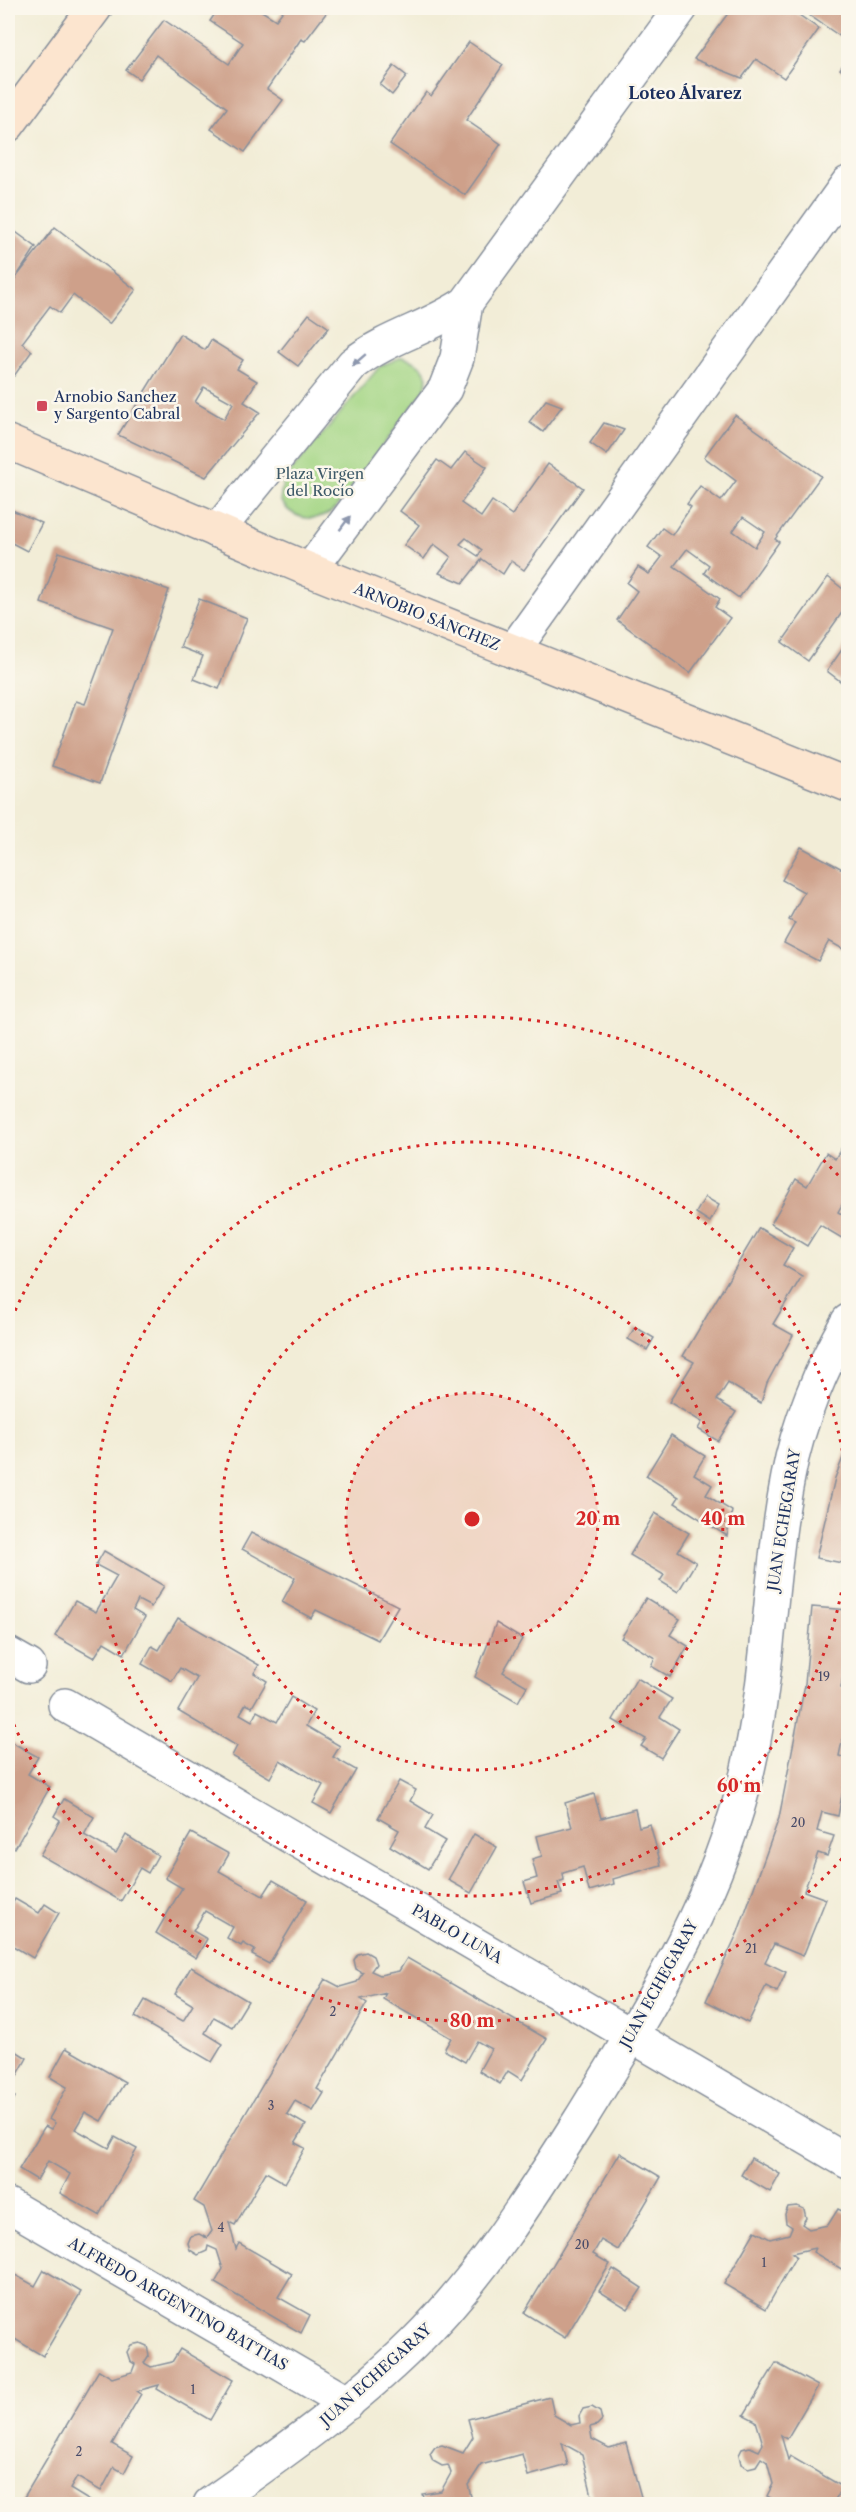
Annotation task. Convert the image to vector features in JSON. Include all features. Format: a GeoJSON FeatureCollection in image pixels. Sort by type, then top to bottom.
{"type":"FeatureCollection","features":[{"type":"Feature","properties":{"kind":"street"},"geometry":{"type":"LineString","coordinates":[[8,125],[95,8]]}},
{"type":"Feature","properties":{"kind":"street"},"geometry":{"type":"LineString","coordinates":[[217,531],[354,364],[370,351],[444,318],[466,303],[681,8]]}},
{"type":"Feature","properties":{"kind":"street"},"geometry":{"type":"LineString","coordinates":[[513,651],[849,183]]}},
{"type":"Feature","properties":{"kind":"street"},"geometry":{"type":"LineString","coordinates":[[310,570],[445,389],[453,372],[466,303]]}},
{"type":"Feature","properties":{"kind":"street"},"geometry":{"type":"LineString","coordinates":[[405,336],[422,338],[443,350],[450,359],[453,372]]}},
{"type":"Feature","properties":{"kind":"street","name":"ARNOBIO SÁNCHEZ"},"geometry":{"type":"LineString","coordinates":[[8,442],[310,570],[849,785]]}},
{"type":"Feature","properties":{"kind":"street","name":"JUAN ECHEGARAY"},"geometry":{"type":"LineString","coordinates":[[210,2505],[348,2403],[414,2343],[479,2271],[546,2174],[683,1946],[723,1856],[751,1755],[760,1704],[775,1558],[788,1476],[797,1437],[849,1321]]}},
{"type":"Feature","properties":{"kind":"street","name":"PABLO LUNA"},"geometry":{"type":"LineString","coordinates":[[65,1705],[849,2162]]}},
{"type":"Feature","properties":{"kind":"street","name":"ALFREDO ARGENTINO BATTIAS"},"geometry":{"type":"LineString","coordinates":[[8,2205],[348,2403]]}},
{"type":"Feature","properties":{"kind":"green space","name":"Plaza Virgen del Rocío"},"geometry":{"type":"Polygon","coordinates":[[[402,357],[423,368],[427,378],[424,391],[336,508],[321,516],[306,518],[285,507],[280,500],[283,482],[287,476],[380,366],[402,357]]]}},
{"type":"Feature","properties":{"kind":"building"},"geometry":{"type":"Polygon","coordinates":[[[219,8],[257,8],[276,20],[285,8],[330,8],[305,41],[301,39],[267,89],[283,100],[245,152],[211,129],[227,108],[156,55],[139,79],[126,70],[164,20],[229,64],[243,43],[210,21],[219,8]]]}},
{"type":"Feature","properties":{"kind":"building"},"geometry":{"type":"Polygon","coordinates":[[[732,8],[789,8],[819,29],[784,78],[756,59],[742,78],[694,59],[732,8]]]}},
{"type":"Feature","properties":{"kind":"building"},"geometry":{"type":"Polygon","coordinates":[[[814,8],[848,8],[848,35],[844,32],[841,37],[809,15],[814,8]]]}},
{"type":"Feature","properties":{"kind":"building"},"geometry":{"type":"Polygon","coordinates":[[[469,42],[503,65],[466,120],[501,144],[465,195],[390,144],[426,92],[431,96],[469,42]]]}},
{"type":"Feature","properties":{"kind":"building"},"geometry":{"type":"Polygon","coordinates":[[[848,57],[848,75],[840,69],[848,57]]]}},
{"type":"Feature","properties":{"kind":"building"},"geometry":{"type":"Polygon","coordinates":[[[394,66],[407,76],[392,95],[380,85],[394,66]]]}},
{"type":"Feature","properties":{"kind":"building"},"geometry":{"type":"Polygon","coordinates":[[[9,227],[36,247],[15,279],[55,227],[136,290],[109,324],[73,295],[60,313],[50,306],[22,343],[32,351],[14,376],[8,371],[9,227]]]}},
{"type":"Feature","properties":{"kind":"building"},"geometry":{"type":"Polygon","coordinates":[[[309,314],[329,328],[298,366],[279,352],[309,314]]]}},
{"type":"Feature","properties":{"kind":"building"},"geometry":{"type":"Polygon","coordinates":[[[848,314],[848,327],[842,322],[848,314]]]}},
{"type":"Feature","properties":{"kind":"building"},"geometry":{"type":"Polygon","coordinates":[[[180,334],[205,350],[211,340],[243,360],[237,369],[257,381],[244,402],[260,412],[206,477],[118,435],[180,334]],[[204,387],[195,402],[224,419],[233,403],[204,387]]]}},
{"type":"Feature","properties":{"kind":"building"},"geometry":{"type":"Polygon","coordinates":[[[546,400],[562,406],[543,432],[529,422],[546,400]]]}},
{"type":"Feature","properties":{"kind":"building"},"geometry":{"type":"Polygon","coordinates":[[[735,415],[821,476],[775,539],[779,542],[739,598],[704,573],[709,565],[687,549],[674,566],[720,599],[715,607],[730,618],[690,673],[617,620],[637,591],[627,583],[638,567],[649,574],[662,557],[648,547],[662,528],[672,535],[691,507],[687,504],[700,486],[721,501],[736,481],[704,457],[735,415]],[[743,517],[733,531],[755,547],[765,532],[743,517]]]}},
{"type":"Feature","properties":{"kind":"building"},"geometry":{"type":"Polygon","coordinates":[[[604,423],[624,430],[607,455],[590,443],[604,423]]]}},
{"type":"Feature","properties":{"kind":"building"},"geometry":{"type":"Polygon","coordinates":[[[465,452],[487,467],[461,503],[481,517],[492,501],[512,515],[548,464],[583,488],[524,570],[511,561],[503,574],[482,559],[463,583],[439,573],[451,557],[434,544],[424,559],[404,545],[419,525],[400,511],[437,460],[451,470],[465,452]],[[466,538],[460,544],[478,556],[482,550],[466,538]]]}},
{"type":"Feature","properties":{"kind":"building"},"geometry":{"type":"Polygon","coordinates":[[[12,510],[42,523],[27,551],[8,541],[8,518],[12,510]]]}},
{"type":"Feature","properties":{"kind":"building"},"geometry":{"type":"Polygon","coordinates":[[[59,552],[169,590],[100,783],[52,766],[76,701],[85,704],[113,628],[41,603],[59,552]]]}},
{"type":"Feature","properties":{"kind":"building"},"geometry":{"type":"Polygon","coordinates":[[[828,577],[848,593],[848,604],[808,661],[782,642],[828,577]]]}},
{"type":"Feature","properties":{"kind":"building"},"geometry":{"type":"Polygon","coordinates":[[[199,599],[247,618],[219,689],[194,679],[203,656],[180,647],[199,599]]]}},
{"type":"Feature","properties":{"kind":"building"},"geometry":{"type":"Polygon","coordinates":[[[848,641],[848,687],[827,671],[848,641]]]}},
{"type":"Feature","properties":{"kind":"building"},"geometry":{"type":"Polygon","coordinates":[[[801,847],[848,872],[848,952],[829,941],[818,961],[784,943],[795,923],[789,920],[804,892],[782,880],[801,847]]]}},
{"type":"Feature","properties":{"kind":"building"},"geometry":{"type":"Polygon","coordinates":[[[848,1137],[848,1194],[838,1212],[848,1218],[848,1233],[845,1240],[820,1225],[807,1246],[771,1224],[796,1179],[807,1186],[826,1153],[835,1159],[848,1137]]]}},
{"type":"Feature","properties":{"kind":"building"},"geometry":{"type":"Polygon","coordinates":[[[705,1197],[719,1205],[710,1222],[696,1213],[705,1197]]]}},
{"type":"Feature","properties":{"kind":"building"},"geometry":{"type":"Polygon","coordinates":[[[759,1228],[793,1248],[783,1265],[802,1276],[773,1324],[793,1335],[767,1383],[761,1403],[728,1383],[717,1400],[736,1412],[718,1441],[698,1429],[702,1422],[669,1402],[694,1362],[683,1356],[759,1228]]]}},
{"type":"Feature","properties":{"kind":"building"},"geometry":{"type":"Polygon","coordinates":[[[635,1327],[654,1338],[647,1350],[628,1339],[635,1327]]]}},
{"type":"Feature","properties":{"kind":"building"},"geometry":{"type":"Polygon","coordinates":[[[671,1435],[705,1456],[694,1474],[712,1485],[706,1495],[732,1511],[727,1536],[675,1503],[679,1497],[646,1476],[671,1435]]]}},
{"type":"Feature","properties":{"kind":"building"},"geometry":{"type":"Polygon","coordinates":[[[848,1445],[848,1564],[816,1558],[835,1478],[848,1445]]]}},
{"type":"Feature","properties":{"kind":"building"},"geometry":{"type":"Polygon","coordinates":[[[655,1513],[689,1533],[678,1551],[696,1562],[678,1592],[660,1581],[664,1575],[630,1555],[655,1513]]]}},
{"type":"Feature","properties":{"kind":"building"},"geometry":{"type":"Polygon","coordinates":[[[251,1533],[398,1606],[378,1640],[316,1610],[311,1618],[282,1602],[295,1578],[242,1549],[251,1533]]]}},
{"type":"Feature","properties":{"kind":"building"},"geometry":{"type":"Polygon","coordinates":[[[104,1551],[164,1586],[151,1607],[138,1600],[133,1610],[145,1617],[124,1654],[104,1642],[94,1658],[55,1636],[75,1601],[96,1612],[117,1576],[96,1565],[104,1551]]]}},
{"type":"Feature","properties":{"kind":"building"},"geometry":{"type":"Polygon","coordinates":[[[646,1598],[680,1619],[670,1635],[688,1646],[670,1677],[651,1666],[655,1658],[621,1638],[646,1598]]]}},
{"type":"Feature","properties":{"kind":"building"},"geometry":{"type":"Polygon","coordinates":[[[812,1607],[848,1610],[848,1671],[844,1670],[841,1688],[848,1690],[848,1712],[839,1756],[848,1758],[848,1764],[838,1816],[822,1812],[817,1831],[834,1836],[827,1856],[818,1853],[804,1891],[826,1899],[803,1956],[774,1944],[765,1962],[786,1972],[777,1992],[766,1986],[748,2023],[706,2001],[738,1932],[779,1818],[805,1684],[812,1607]]]}},
{"type":"Feature","properties":{"kind":"building"},"geometry":{"type":"Polygon","coordinates":[[[178,1618],[259,1665],[254,1673],[267,1681],[252,1707],[246,1704],[240,1714],[252,1721],[257,1711],[277,1722],[291,1697],[314,1711],[306,1726],[340,1746],[333,1757],[356,1770],[331,1813],[313,1803],[323,1785],[280,1760],[270,1778],[232,1756],[237,1746],[178,1711],[197,1678],[180,1668],[172,1681],[142,1664],[152,1646],[159,1650],[178,1618]]]}},
{"type":"Feature","properties":{"kind":"building"},"geometry":{"type":"Polygon","coordinates":[[[496,1623],[522,1639],[503,1672],[527,1686],[518,1702],[475,1677],[496,1623]]]}},
{"type":"Feature","properties":{"kind":"building"},"geometry":{"type":"Polygon","coordinates":[[[637,1678],[672,1699],[660,1717],[679,1729],[661,1758],[641,1746],[646,1739],[613,1720],[637,1678]]]}},
{"type":"Feature","properties":{"kind":"building"},"geometry":{"type":"Polygon","coordinates":[[[8,1740],[38,1757],[28,1774],[50,1787],[15,1848],[8,1844],[8,1740]]]}},
{"type":"Feature","properties":{"kind":"building"},"geometry":{"type":"Polygon","coordinates":[[[399,1781],[416,1790],[410,1801],[433,1815],[425,1829],[445,1841],[428,1869],[390,1846],[399,1830],[378,1818],[399,1781]]]}},
{"type":"Feature","properties":{"kind":"building"},"geometry":{"type":"Polygon","coordinates":[[[594,1794],[601,1818],[635,1809],[639,1827],[650,1824],[661,1865],[613,1879],[614,1884],[589,1891],[583,1867],[563,1873],[564,1880],[558,1882],[562,1894],[531,1903],[524,1882],[537,1878],[532,1859],[542,1856],[537,1836],[572,1827],[565,1803],[594,1794]]]}},
{"type":"Feature","properties":{"kind":"building"},"geometry":{"type":"Polygon","coordinates":[[[64,1799],[94,1817],[84,1835],[116,1853],[126,1835],[158,1855],[148,1873],[140,1868],[121,1901],[40,1855],[60,1820],[54,1816],[64,1799]]]}},
{"type":"Feature","properties":{"kind":"building"},"geometry":{"type":"Polygon","coordinates":[[[191,1833],[229,1854],[219,1871],[263,1896],[273,1880],[307,1900],[269,1964],[252,1955],[255,1950],[243,1943],[241,1946],[227,1938],[233,1927],[205,1911],[193,1931],[207,1939],[196,1958],[156,1933],[182,1888],[165,1878],[191,1833]]]}},
{"type":"Feature","properties":{"kind":"building"},"geometry":{"type":"Polygon","coordinates":[[[474,1834],[497,1847],[471,1893],[448,1880],[474,1834]]]}},
{"type":"Feature","properties":{"kind":"building"},"geometry":{"type":"Polygon","coordinates":[[[15,1899],[39,1913],[45,1904],[59,1913],[33,1958],[8,1943],[8,1911],[15,1899]]]}},
{"type":"Feature","properties":{"kind":"building"},"geometry":{"type":"Polygon","coordinates":[[[366,1952],[373,1956],[376,1964],[371,1971],[380,1975],[399,1971],[407,1958],[547,2039],[522,2080],[508,2071],[500,2084],[479,2071],[491,2049],[477,2041],[465,2062],[444,2050],[451,2038],[383,1999],[386,1993],[361,1999],[367,2003],[317,2089],[324,2093],[313,2111],[295,2101],[287,2114],[306,2125],[295,2143],[305,2148],[285,2183],[266,2172],[235,2225],[229,2222],[236,2249],[239,2243],[292,2274],[278,2297],[310,2315],[301,2333],[215,2283],[223,2269],[217,2250],[208,2246],[207,2251],[198,2255],[190,2250],[188,2243],[191,2236],[199,2234],[207,2238],[212,2231],[204,2207],[194,2201],[325,1979],[340,1987],[357,1982],[363,1973],[356,1969],[354,1960],[358,1954],[366,1952]]]}},
{"type":"Feature","properties":{"kind":"building"},"geometry":{"type":"Polygon","coordinates":[[[191,1967],[248,2001],[232,2027],[214,2017],[205,2033],[223,2044],[212,2062],[135,2017],[145,2000],[183,2021],[193,2005],[175,1994],[191,1967]]]}},
{"type":"Feature","properties":{"kind":"building"},"geometry":{"type":"Polygon","coordinates":[[[8,2046],[27,2058],[8,2092],[8,2046]]]}},
{"type":"Feature","properties":{"kind":"building"},"geometry":{"type":"Polygon","coordinates":[[[66,2048],[125,2082],[101,2121],[85,2112],[75,2129],[109,2148],[115,2137],[137,2149],[99,2215],[60,2193],[70,2174],[48,2161],[37,2180],[19,2169],[45,2126],[51,2129],[55,2123],[49,2119],[67,2087],[50,2077],[66,2048]]]}},
{"type":"Feature","properties":{"kind":"building"},"geometry":{"type":"Polygon","coordinates":[[[8,2093],[15,2097],[8,2111],[8,2093]]]}},
{"type":"Feature","properties":{"kind":"building"},"geometry":{"type":"Polygon","coordinates":[[[620,2153],[661,2177],[618,2250],[601,2240],[593,2254],[610,2264],[565,2338],[524,2313],[620,2153]]]}},
{"type":"Feature","properties":{"kind":"building"},"geometry":{"type":"Polygon","coordinates":[[[751,2158],[780,2174],[770,2192],[741,2175],[751,2158]]]}},
{"type":"Feature","properties":{"kind":"building"},"geometry":{"type":"Polygon","coordinates":[[[797,2206],[804,2209],[806,2218],[802,2224],[809,2229],[828,2225],[838,2209],[848,2214],[848,2273],[813,2252],[815,2248],[792,2253],[796,2256],[766,2309],[724,2284],[755,2231],[770,2239],[789,2234],[792,2227],[786,2223],[785,2214],[788,2207],[797,2206]]]}},
{"type":"Feature","properties":{"kind":"building"},"geometry":{"type":"Polygon","coordinates":[[[613,2269],[642,2288],[628,2309],[599,2291],[613,2269]]]}},
{"type":"Feature","properties":{"kind":"building"},"geometry":{"type":"Polygon","coordinates":[[[44,2270],[81,2292],[43,2356],[8,2335],[8,2271],[35,2286],[44,2270]]]}},
{"type":"Feature","properties":{"kind":"building"},"geometry":{"type":"Polygon","coordinates":[[[140,2343],[147,2346],[149,2355],[144,2363],[151,2367],[172,2362],[180,2349],[233,2380],[210,2420],[157,2389],[159,2385],[137,2391],[141,2394],[112,2444],[133,2456],[124,2473],[114,2467],[101,2491],[77,2477],[70,2489],[92,2504],[20,2504],[99,2370],[112,2378],[132,2372],[135,2364],[130,2361],[127,2352],[131,2345],[140,2343]]]}},
{"type":"Feature","properties":{"kind":"building"},"geometry":{"type":"Polygon","coordinates":[[[776,2363],[818,2386],[787,2439],[781,2435],[788,2460],[790,2456],[843,2487],[833,2504],[781,2504],[767,2496],[773,2484],[767,2462],[761,2458],[756,2466],[748,2468],[741,2464],[739,2455],[742,2449],[750,2447],[759,2451],[763,2444],[756,2421],[744,2415],[776,2363]]]}},
{"type":"Feature","properties":{"kind":"building"},"geometry":{"type":"Polygon","coordinates":[[[550,2397],[554,2415],[571,2425],[580,2423],[579,2416],[583,2409],[592,2407],[600,2412],[602,2420],[590,2427],[592,2439],[609,2448],[626,2443],[643,2504],[594,2504],[582,2454],[562,2443],[568,2465],[528,2476],[522,2454],[481,2465],[468,2485],[473,2504],[425,2504],[422,2494],[441,2491],[451,2473],[448,2465],[442,2466],[433,2461],[430,2454],[435,2447],[442,2445],[463,2453],[473,2437],[468,2419],[550,2397]]]}},
{"type":"Feature","properties":{"kind":"place","name":"Arnobio Sanchez y Sargento Cabral"},"geometry":{"type":"Point","coordinates":[42,406]}},
{"type":"Feature","properties":{"kind":"district","name":"Loteo Álvarez"},"geometry":{"type":"Point","coordinates":[685,93]}}]}
